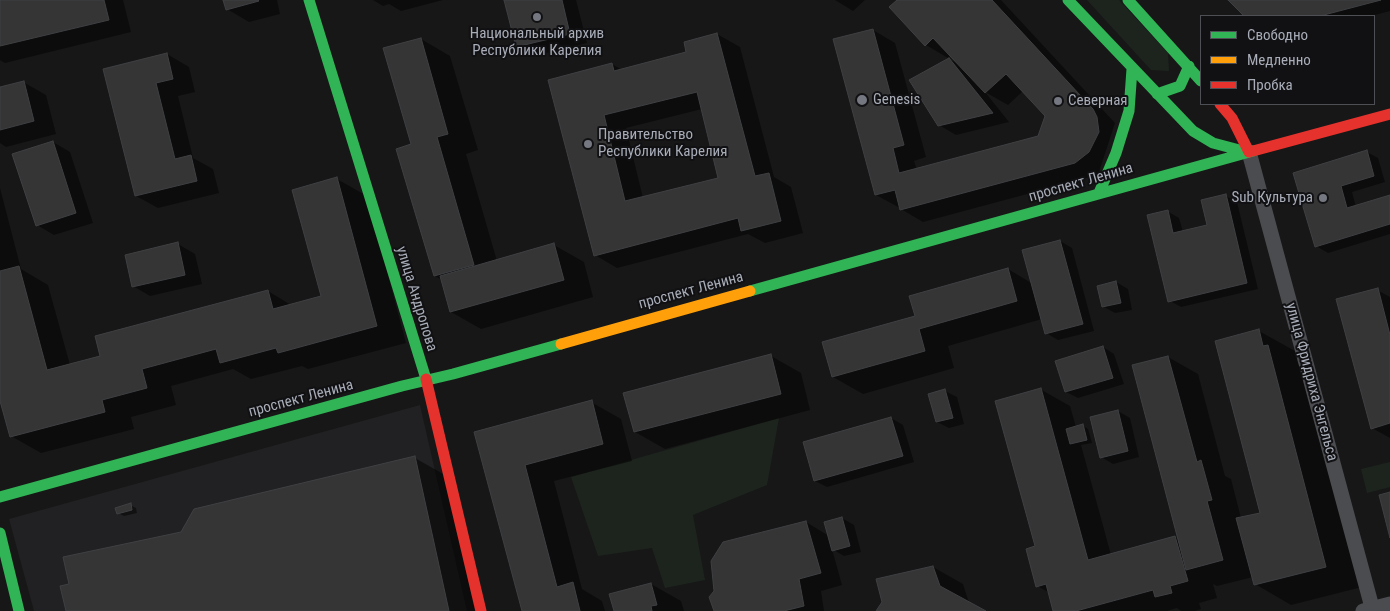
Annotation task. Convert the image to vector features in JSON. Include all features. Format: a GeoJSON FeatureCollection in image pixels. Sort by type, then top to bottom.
{"type":"FeatureCollection","features":[{"type":"Feature","properties":{"kind":"main road","name":"улица Андропова"},"geometry":{"type":"LineString","coordinates":[[309,0],[426,381],[481,611]]}},
{"type":"Feature","properties":{"kind":"main road"},"geometry":{"type":"LineString","coordinates":[[1068,0],[1193,131],[1213,143],[1249,152]]}},
{"type":"Feature","properties":{"kind":"main road"},"geometry":{"type":"LineString","coordinates":[[1128,0],[1200,80]]}},
{"type":"Feature","properties":{"kind":"main road"},"geometry":{"type":"LineString","coordinates":[[1157,94],[1180,86],[1189,66]]}},
{"type":"Feature","properties":{"kind":"main road"},"geometry":{"type":"LineString","coordinates":[[1100,193],[1116,153],[1129,111],[1132,69]]}},
{"type":"Feature","properties":{"kind":"main road","name":"улица Фридриха Энгельса"},"geometry":{"type":"LineString","coordinates":[[1221,105],[1232,118],[1249,152]]}},
{"type":"Feature","properties":{"kind":"main road","name":"проспект Ленина"},"geometry":{"type":"LineString","coordinates":[[0,497],[1390,114]]}},
{"type":"Feature","properties":{"kind":"main road"},"geometry":{"type":"LineString","coordinates":[[0,533],[19,611]]}},
{"type":"Feature","properties":{"kind":"street","name":"улица Фридриха Энгельса"},"geometry":{"type":"LineString","coordinates":[[1249,152],[1369,610]]}},
{"type":"Feature","properties":{"kind":"street"},"geometry":{"type":"LineString","coordinates":[[1369,610],[1390,604]]}},
{"type":"Feature","properties":{"kind":"shaded area"},"geometry":{"type":"Polygon","coordinates":[[[1087,0],[1119,0],[1168,53],[1169,71],[1151,70],[1087,0]]]}},
{"type":"Feature","properties":{"kind":"shaded area"},"geometry":{"type":"Polygon","coordinates":[[[420,405],[467,611],[34,611],[9,519],[420,405]]]}},
{"type":"Feature","properties":{"kind":"shaded area"},"geometry":{"type":"Polygon","coordinates":[[[779,418],[767,485],[693,515],[705,580],[665,588],[652,548],[598,556],[571,477],[779,418]]]}},
{"type":"Feature","properties":{"kind":"shaded area"},"geometry":{"type":"Polygon","coordinates":[[[1390,462],[1390,487],[1367,493],[1361,469],[1390,462]]]}},
{"type":"Feature","properties":{"kind":"building"},"geometry":{"type":"Polygon","coordinates":[[[0,0],[104,0],[109,20],[0,46],[0,0]]]}},
{"type":"Feature","properties":{"kind":"building"},"geometry":{"type":"Polygon","coordinates":[[[223,0],[258,0],[259,1],[226,10],[223,0]]]}},
{"type":"Feature","properties":{"kind":"building","name":"Национальный архив Республики Карелия"},"geometry":{"type":"Polygon","coordinates":[[[504,0],[562,0],[570,34],[516,47],[504,0]]]}},
{"type":"Feature","properties":{"kind":"building","name":"Северная"},"geometry":{"type":"Polygon","coordinates":[[[897,0],[992,0],[1093,109],[1097,117],[1099,132],[1089,152],[1075,163],[900,210],[895,190],[875,195],[833,39],[873,29],[904,145],[893,148],[899,173],[1038,136],[1045,116],[1006,74],[985,93],[933,38],[925,46],[889,7],[897,0]]]}},
{"type":"Feature","properties":{"kind":"building"},"geometry":{"type":"Polygon","coordinates":[[[1228,0],[1381,0],[1324,15],[1243,15],[1228,0]]]}},
{"type":"Feature","properties":{"kind":"building","name":"Правительство Республики Карелия"},"geometry":{"type":"Polygon","coordinates":[[[717,33],[755,176],[769,173],[781,221],[741,231],[738,218],[594,256],[548,80],[612,63],[614,71],[686,52],[684,42],[717,33]],[[697,92],[604,115],[625,201],[718,178],[697,92]]]}},
{"type":"Feature","properties":{"kind":"building"},"geometry":{"type":"Polygon","coordinates":[[[421,38],[448,134],[437,137],[474,265],[434,276],[396,149],[411,144],[383,48],[421,38]]]}},
{"type":"Feature","properties":{"kind":"building"},"geometry":{"type":"Polygon","coordinates":[[[167,53],[173,79],[156,83],[175,159],[191,155],[197,181],[135,196],[103,69],[167,53]]]}},
{"type":"Feature","properties":{"kind":"building"},"geometry":{"type":"Polygon","coordinates":[[[949,58],[993,113],[938,126],[909,80],[949,58]]]}},
{"type":"Feature","properties":{"kind":"building"},"geometry":{"type":"Polygon","coordinates":[[[24,81],[34,121],[0,130],[0,87],[24,81]]]}},
{"type":"Feature","properties":{"kind":"building"},"geometry":{"type":"Polygon","coordinates":[[[53,141],[76,213],[36,226],[12,154],[53,141]]]}},
{"type":"Feature","properties":{"kind":"building"},"geometry":{"type":"Polygon","coordinates":[[[1367,150],[1374,176],[1341,186],[1347,208],[1390,195],[1390,224],[1315,247],[1293,173],[1367,150]]]}},
{"type":"Feature","properties":{"kind":"building"},"geometry":{"type":"Polygon","coordinates":[[[337,177],[377,326],[278,353],[276,348],[220,363],[216,349],[142,369],[147,388],[102,400],[105,412],[10,437],[0,401],[0,271],[19,266],[47,370],[100,356],[95,336],[268,290],[273,309],[321,296],[292,190],[337,177]]]}},
{"type":"Feature","properties":{"kind":"building"},"geometry":{"type":"Polygon","coordinates":[[[1226,194],[1247,283],[1168,302],[1147,215],[1168,210],[1173,233],[1207,225],[1201,200],[1226,194]]]}},
{"type":"Feature","properties":{"kind":"building"},"geometry":{"type":"Polygon","coordinates":[[[1060,240],[1083,324],[1045,334],[1022,250],[1060,240]]]}},
{"type":"Feature","properties":{"kind":"building"},"geometry":{"type":"Polygon","coordinates":[[[178,242],[185,275],[132,287],[125,255],[178,242]]]}},
{"type":"Feature","properties":{"kind":"building"},"geometry":{"type":"Polygon","coordinates":[[[554,243],[564,280],[450,312],[440,276],[554,243]]]}},
{"type":"Feature","properties":{"kind":"building"},"geometry":{"type":"Polygon","coordinates":[[[1008,268],[1017,301],[919,329],[925,351],[832,377],[822,342],[915,316],[909,296],[1008,268]]]}},
{"type":"Feature","properties":{"kind":"building"},"geometry":{"type":"Polygon","coordinates":[[[1116,281],[1121,303],[1102,307],[1097,286],[1116,281]]]}},
{"type":"Feature","properties":{"kind":"building"},"geometry":{"type":"Polygon","coordinates":[[[1378,288],[1390,335],[1390,423],[1371,429],[1336,299],[1378,288]]]}},
{"type":"Feature","properties":{"kind":"building"},"geometry":{"type":"Polygon","coordinates":[[[1259,329],[1263,346],[1268,345],[1326,567],[1254,585],[1236,518],[1260,513],[1215,341],[1259,329]]]}},
{"type":"Feature","properties":{"kind":"building"},"geometry":{"type":"Polygon","coordinates":[[[1103,346],[1113,378],[1065,392],[1055,361],[1103,346]]]}},
{"type":"Feature","properties":{"kind":"building"},"geometry":{"type":"Polygon","coordinates":[[[771,354],[781,394],[634,432],[623,393],[771,354]]]}},
{"type":"Feature","properties":{"kind":"building"},"geometry":{"type":"Polygon","coordinates":[[[1168,356],[1197,462],[1201,460],[1212,500],[1207,501],[1223,560],[1186,570],[1132,365],[1168,356]]]}},
{"type":"Feature","properties":{"kind":"building"},"geometry":{"type":"Polygon","coordinates":[[[1041,388],[1088,560],[1175,536],[1188,581],[1170,586],[1172,593],[1155,597],[1153,590],[1076,611],[1053,611],[1046,584],[1036,587],[1026,549],[1035,546],[995,401],[1041,388]]]}},
{"type":"Feature","properties":{"kind":"building"},"geometry":{"type":"Polygon","coordinates":[[[945,389],[953,418],[936,422],[928,394],[945,389]]]}},
{"type":"Feature","properties":{"kind":"building"},"geometry":{"type":"Polygon","coordinates":[[[592,400],[603,444],[525,465],[557,587],[573,582],[580,611],[522,611],[474,432],[592,400]]]}},
{"type":"Feature","properties":{"kind":"building"},"geometry":{"type":"Polygon","coordinates":[[[1118,410],[1128,451],[1100,458],[1090,417],[1118,410]]]}},
{"type":"Feature","properties":{"kind":"building"},"geometry":{"type":"Polygon","coordinates":[[[891,417],[903,456],[814,481],[803,442],[891,417]]]}},
{"type":"Feature","properties":{"kind":"building"},"geometry":{"type":"Polygon","coordinates":[[[1083,424],[1087,440],[1070,444],[1066,429],[1083,424]]]}},
{"type":"Feature","properties":{"kind":"building"},"geometry":{"type":"Polygon","coordinates":[[[415,456],[449,611],[66,611],[60,586],[69,584],[63,557],[181,532],[194,509],[415,456]]]}},
{"type":"Feature","properties":{"kind":"building"},"geometry":{"type":"Polygon","coordinates":[[[1390,492],[1390,538],[1379,495],[1390,492]]]}},
{"type":"Feature","properties":{"kind":"building"},"geometry":{"type":"Polygon","coordinates":[[[131,503],[132,510],[117,514],[115,508],[131,503]]]}},
{"type":"Feature","properties":{"kind":"building"},"geometry":{"type":"Polygon","coordinates":[[[842,517],[850,546],[832,551],[824,522],[842,517]]]}},
{"type":"Feature","properties":{"kind":"building"},"geometry":{"type":"Polygon","coordinates":[[[806,521],[821,573],[799,579],[804,606],[784,611],[714,611],[709,597],[714,591],[711,561],[723,542],[806,521]]]}},
{"type":"Feature","properties":{"kind":"building"},"geometry":{"type":"Polygon","coordinates":[[[933,566],[940,586],[986,611],[876,611],[882,602],[876,579],[933,566]]]}},
{"type":"Feature","properties":{"kind":"building"},"geometry":{"type":"Polygon","coordinates":[[[651,583],[657,605],[651,606],[652,611],[614,611],[609,594],[651,583]]]}},
{"type":"Feature","properties":{"kind":"traffic: fast"},"geometry":{"type":"LineString","coordinates":[[309,0],[426,379]]}},
{"type":"Feature","properties":{"kind":"traffic: fast"},"geometry":{"type":"LineString","coordinates":[[1068,0],[1193,131],[1213,143],[1247,152]]}},
{"type":"Feature","properties":{"kind":"traffic: fast"},"geometry":{"type":"LineString","coordinates":[[1128,0],[1200,80]]}},
{"type":"Feature","properties":{"kind":"traffic: fast"},"geometry":{"type":"LineString","coordinates":[[1157,94],[1180,86],[1189,66]]}},
{"type":"Feature","properties":{"kind":"traffic: fast"},"geometry":{"type":"LineString","coordinates":[[1099,193],[1116,153],[1129,111],[1132,69]]}},
{"type":"Feature","properties":{"kind":"traffic: fast"},"geometry":{"type":"LineString","coordinates":[[750,291],[1253,151]]}},
{"type":"Feature","properties":{"kind":"traffic: fast"},"geometry":{"type":"LineString","coordinates":[[0,497],[561,344]]}},
{"type":"Feature","properties":{"kind":"traffic: fast"},"geometry":{"type":"LineString","coordinates":[[0,533],[19,611]]}},
{"type":"Feature","properties":{"kind":"traffic: slow"},"geometry":{"type":"LineString","coordinates":[[561,344],[750,291]]}},
{"type":"Feature","properties":{"kind":"traffic: jam"},"geometry":{"type":"LineString","coordinates":[[1221,105],[1232,118],[1249,152]]}},
{"type":"Feature","properties":{"kind":"traffic: jam"},"geometry":{"type":"LineString","coordinates":[[1253,151],[1390,114]]}},
{"type":"Feature","properties":{"kind":"traffic: jam"},"geometry":{"type":"LineString","coordinates":[[426,379],[481,611]]}},
{"type":"Feature","properties":{"kind":"place","name":"Национальный архив Республики Карелия"},"geometry":{"type":"Point","coordinates":[537,17]}},
{"type":"Feature","properties":{"kind":"place","name":"Genesis"},"geometry":{"type":"Point","coordinates":[862,100]}},
{"type":"Feature","properties":{"kind":"place","name":"Северная"},"geometry":{"type":"Point","coordinates":[1058,101]}},
{"type":"Feature","properties":{"kind":"place","name":"Правительство Республики Карелия"},"geometry":{"type":"Point","coordinates":[588,144]}},
{"type":"Feature","properties":{"kind":"place","name":"Sub Культура"},"geometry":{"type":"Point","coordinates":[1323,198]}}]}
